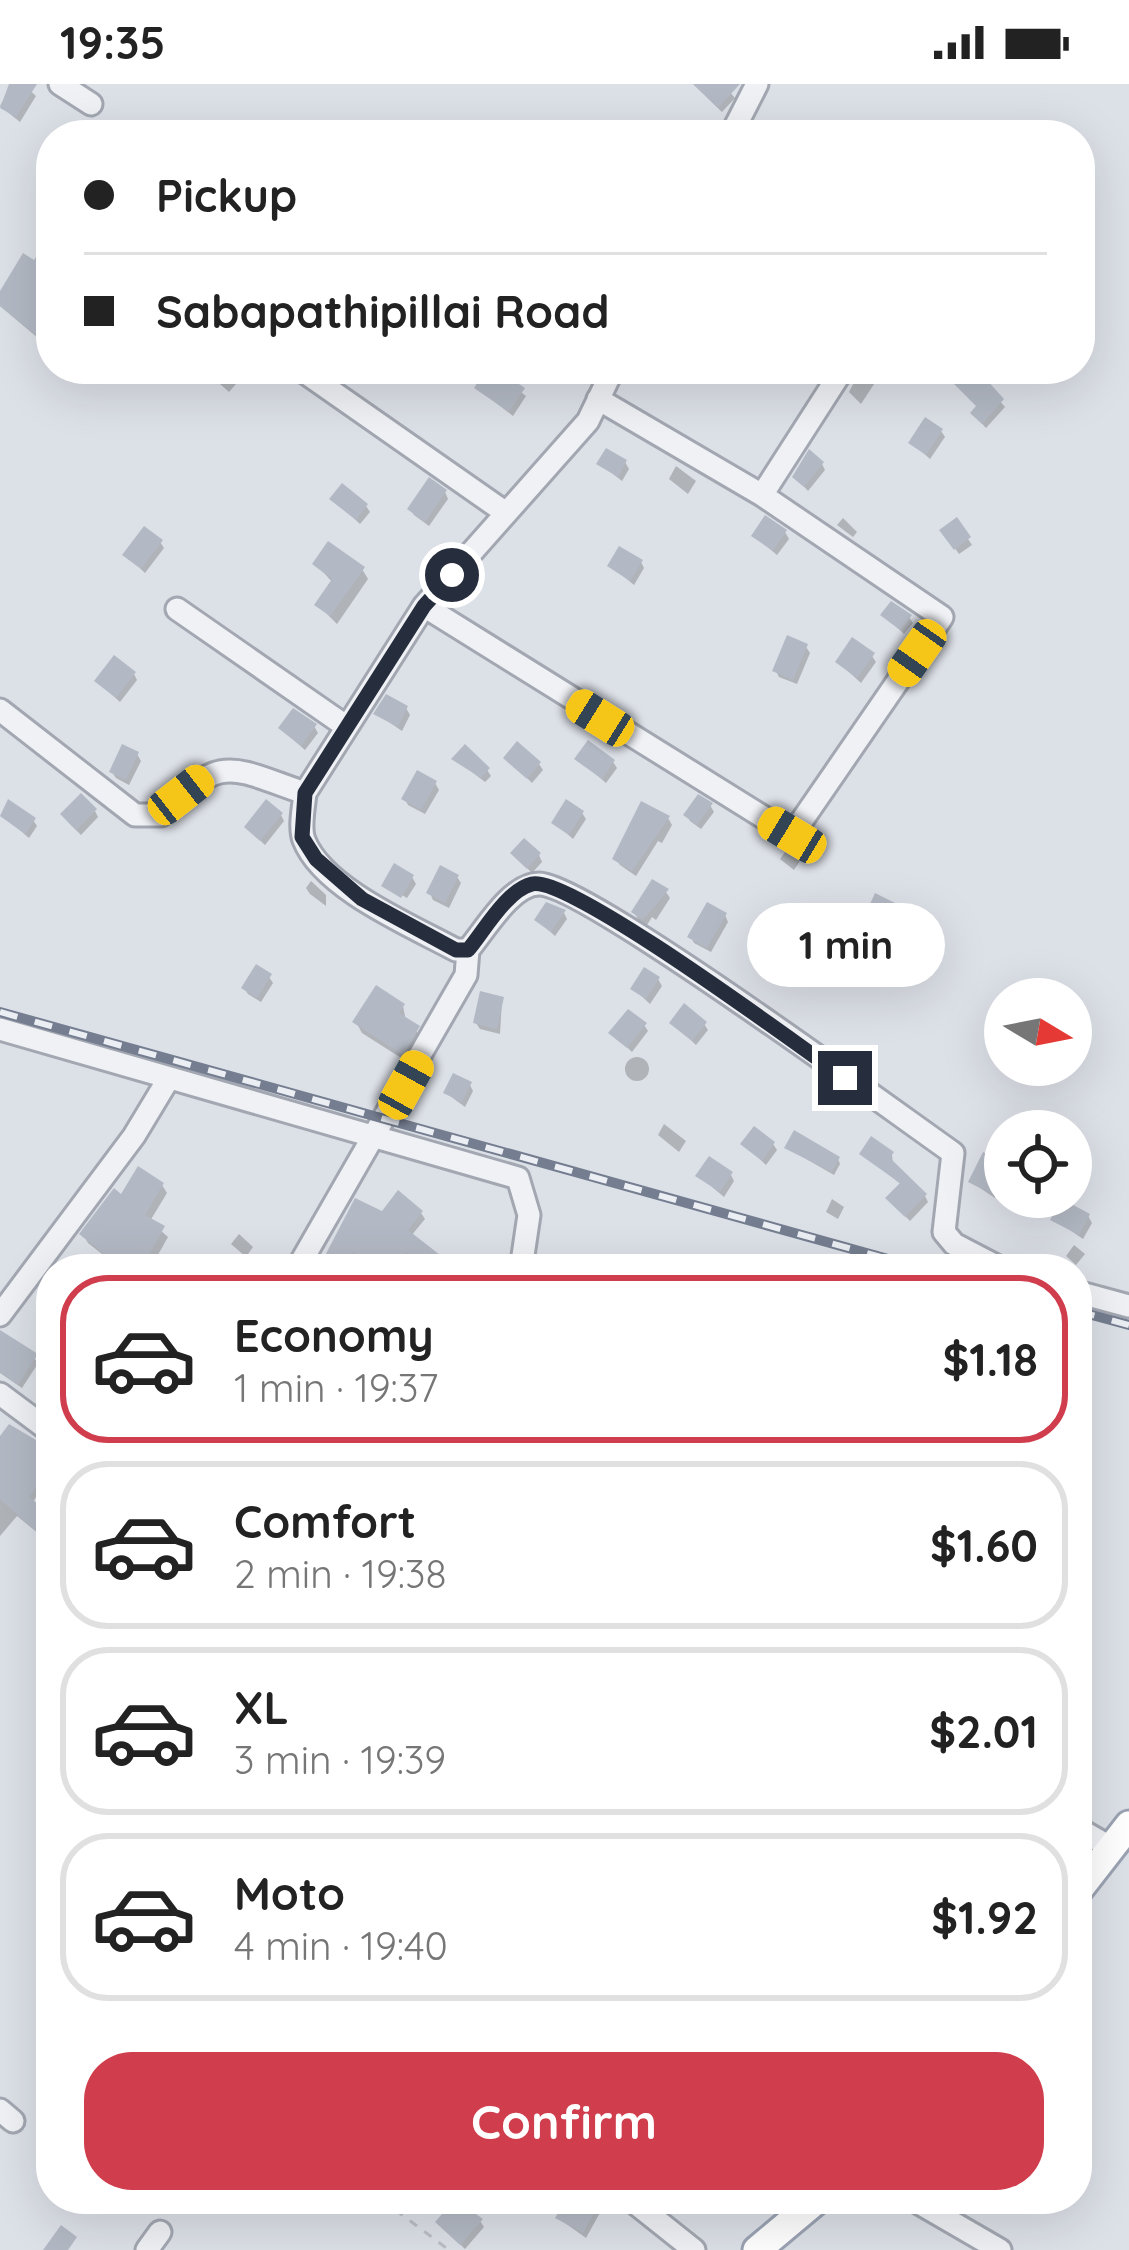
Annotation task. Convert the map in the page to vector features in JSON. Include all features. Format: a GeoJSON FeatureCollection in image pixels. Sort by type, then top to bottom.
{"type":"FeatureCollection","features":[{"type":"Feature","properties":{"kind":"main road"},"geometry":{"type":"LineString","coordinates":[[1092,1872],[1129,1825]]}},
{"type":"Feature","properties":{"kind":"main road"},"geometry":{"type":"LineString","coordinates":[[757,2250],[800,2214]]}},
{"type":"Feature","properties":{"kind":"street"},"geometry":{"type":"LineString","coordinates":[[60,84],[91,104]]}},
{"type":"Feature","properties":{"kind":"street"},"geometry":{"type":"LineString","coordinates":[[739,120],[757,84]]}},
{"type":"Feature","properties":{"kind":"street"},"geometry":{"type":"LineString","coordinates":[[321,384],[506,513]]}},
{"type":"Feature","properties":{"kind":"street"},"geometry":{"type":"LineString","coordinates":[[468,950],[456,950],[362,899],[316,859],[302,837],[305,793],[424,606],[588,421],[606,384]]}},
{"type":"Feature","properties":{"kind":"street"},"geometry":{"type":"LineString","coordinates":[[762,495],[833,384]]}},
{"type":"Feature","properties":{"kind":"street"},"geometry":{"type":"LineString","coordinates":[[424,606],[792,835],[942,616],[762,495],[598,399]]}},
{"type":"Feature","properties":{"kind":"street"},"geometry":{"type":"LineString","coordinates":[[177,609],[346,728]]}},
{"type":"Feature","properties":{"kind":"street"},"geometry":{"type":"LineString","coordinates":[[0,710],[135,815],[161,815],[206,775],[228,766],[305,793]]}},
{"type":"Feature","properties":{"kind":"street"},"geometry":{"type":"LineString","coordinates":[[306,1254],[466,975],[468,950],[518,890],[534,883],[555,885],[630,930],[953,1153],[944,1232],[973,1254]]}},
{"type":"Feature","properties":{"kind":"street"},"geometry":{"type":"LineString","coordinates":[[0,1029],[379,1134],[518,1178],[529,1215],[523,1254]]}},
{"type":"Feature","properties":{"kind":"street"},"geometry":{"type":"LineString","coordinates":[[46,1254],[134,1136],[169,1078]]}},
{"type":"Feature","properties":{"kind":"street"},"geometry":{"type":"LineString","coordinates":[[0,1315],[36,1267]]}},
{"type":"Feature","properties":{"kind":"street"},"geometry":{"type":"LineString","coordinates":[[1092,1296],[1129,1306]]}},
{"type":"Feature","properties":{"kind":"street"},"geometry":{"type":"LineString","coordinates":[[0,1394],[36,1421]]}},
{"type":"Feature","properties":{"kind":"street"},"geometry":{"type":"LineString","coordinates":[[1092,1837],[1110,1847]]}},
{"type":"Feature","properties":{"kind":"street"},"geometry":{"type":"LineString","coordinates":[[649,2214],[694,2250]]}},
{"type":"Feature","properties":{"kind":"street"},"geometry":{"type":"LineString","coordinates":[[938,2214],[1000,2250]]}},
{"type":"Feature","properties":{"kind":"path"},"geometry":{"type":"LineString","coordinates":[[401,2214],[449,2250]]}},
{"type":"Feature","properties":{"kind":"building"},"geometry":{"type":"Polygon","coordinates":[[[9,84],[37,84],[16,117],[0,108],[9,84]]]}},
{"type":"Feature","properties":{"kind":"building"},"geometry":{"type":"Polygon","coordinates":[[[693,84],[740,84],[718,108],[693,84]]]}},
{"type":"Feature","properties":{"kind":"building"},"geometry":{"type":"Polygon","coordinates":[[[23,253],[34,260],[36,257],[36,335],[0,306],[0,291],[23,253]]]}},
{"type":"Feature","properties":{"kind":"building"},"geometry":{"type":"Polygon","coordinates":[[[477,384],[519,384],[525,388],[509,412],[474,388],[477,384]]]}},
{"type":"Feature","properties":{"kind":"building"},"geometry":{"type":"Polygon","coordinates":[[[954,384],[990,384],[1004,399],[982,424],[970,413],[976,406],[954,384]]]}},
{"type":"Feature","properties":{"kind":"building"},"geometry":{"type":"Polygon","coordinates":[[[925,417],[943,429],[926,455],[908,443],[925,417]]]}},
{"type":"Feature","properties":{"kind":"building"},"geometry":{"type":"Polygon","coordinates":[[[606,448],[627,460],[618,477],[596,464],[606,448]]]}},
{"type":"Feature","properties":{"kind":"building"},"geometry":{"type":"Polygon","coordinates":[[[809,449],[824,462],[804,487],[792,477],[809,449]]]}},
{"type":"Feature","properties":{"kind":"building"},"geometry":{"type":"Polygon","coordinates":[[[429,477],[447,490],[425,522],[407,509],[429,477]]]}},
{"type":"Feature","properties":{"kind":"building"},"geometry":{"type":"Polygon","coordinates":[[[342,483],[368,504],[356,520],[329,499],[342,483]]]}},
{"type":"Feature","properties":{"kind":"building"},"geometry":{"type":"Polygon","coordinates":[[[765,515],[787,530],[773,551],[751,536],[765,515]]]}},
{"type":"Feature","properties":{"kind":"building"},"geometry":{"type":"Polygon","coordinates":[[[957,517],[971,537],[954,550],[939,530],[957,517]]]}},
{"type":"Feature","properties":{"kind":"building"},"geometry":{"type":"Polygon","coordinates":[[[144,526],[163,540],[141,569],[122,555],[144,526]]]}},
{"type":"Feature","properties":{"kind":"building"},"geometry":{"type":"Polygon","coordinates":[[[328,541],[365,567],[330,616],[314,605],[332,579],[312,564],[328,541]]]}},
{"type":"Feature","properties":{"kind":"building"},"geometry":{"type":"Polygon","coordinates":[[[619,546],[643,560],[630,581],[607,566],[619,546]]]}},
{"type":"Feature","properties":{"kind":"building"},"geometry":{"type":"Polygon","coordinates":[[[891,601],[912,615],[900,630],[880,615],[891,601]]]}},
{"type":"Feature","properties":{"kind":"building"},"geometry":{"type":"Polygon","coordinates":[[[787,635],[808,644],[793,680],[772,671],[787,635]]]}},
{"type":"Feature","properties":{"kind":"building"},"geometry":{"type":"Polygon","coordinates":[[[852,637],[875,653],[857,678],[835,662],[852,637]]]}},
{"type":"Feature","properties":{"kind":"building"},"geometry":{"type":"Polygon","coordinates":[[[114,655],[136,672],[116,698],[94,681],[114,655]]]}},
{"type":"Feature","properties":{"kind":"building"},"geometry":{"type":"Polygon","coordinates":[[[386,694],[408,706],[398,727],[373,714],[386,694]]]}},
{"type":"Feature","properties":{"kind":"building"},"geometry":{"type":"Polygon","coordinates":[[[293,708],[317,724],[301,746],[278,728],[293,708]]]}},
{"type":"Feature","properties":{"kind":"building"},"geometry":{"type":"Polygon","coordinates":[[[588,740],[615,760],[602,779],[574,759],[588,740]]]}},
{"type":"Feature","properties":{"kind":"building"},"geometry":{"type":"Polygon","coordinates":[[[517,741],[541,762],[527,779],[503,758],[517,741]]]}},
{"type":"Feature","properties":{"kind":"building"},"geometry":{"type":"Polygon","coordinates":[[[122,744],[139,752],[126,780],[109,772],[122,744]]]}},
{"type":"Feature","properties":{"kind":"building"},"geometry":{"type":"Polygon","coordinates":[[[465,744],[490,768],[481,778],[451,759],[465,744]]]}},
{"type":"Feature","properties":{"kind":"building"},"geometry":{"type":"Polygon","coordinates":[[[417,770],[437,781],[421,810],[401,799],[417,770]]]}},
{"type":"Feature","properties":{"kind":"building"},"geometry":{"type":"Polygon","coordinates":[[[81,793],[97,809],[76,830],[60,814],[81,793]]]}},
{"type":"Feature","properties":{"kind":"building"},"geometry":{"type":"Polygon","coordinates":[[[698,794],[713,803],[697,825],[683,815],[698,794]]]}},
{"type":"Feature","properties":{"kind":"building"},"geometry":{"type":"Polygon","coordinates":[[[8,799],[36,818],[25,834],[0,816],[8,799]]]}},
{"type":"Feature","properties":{"kind":"building"},"geometry":{"type":"Polygon","coordinates":[[[266,799],[283,813],[260,841],[244,827],[266,799]]]}},
{"type":"Feature","properties":{"kind":"building"},"geometry":{"type":"Polygon","coordinates":[[[566,799],[584,811],[569,835],[551,823],[566,799]]]}},
{"type":"Feature","properties":{"kind":"building"},"geometry":{"type":"Polygon","coordinates":[[[641,801],[670,816],[632,871],[612,859],[641,801]]]}},
{"type":"Feature","properties":{"kind":"building"},"geometry":{"type":"Polygon","coordinates":[[[524,838],[541,853],[527,869],[510,853],[524,838]]]}},
{"type":"Feature","properties":{"kind":"building"},"geometry":{"type":"Polygon","coordinates":[[[394,863],[414,875],[401,898],[381,886],[394,863]]]}},
{"type":"Feature","properties":{"kind":"building"},"geometry":{"type":"Polygon","coordinates":[[[440,865],[459,875],[445,903],[426,893],[440,865]]]}},
{"type":"Feature","properties":{"kind":"building"},"geometry":{"type":"Polygon","coordinates":[[[652,879],[669,889],[643,920],[631,912],[652,879]]]}},
{"type":"Feature","properties":{"kind":"building"},"geometry":{"type":"Polygon","coordinates":[[[875,893],[899,905],[884,940],[859,928],[875,893]]]}},
{"type":"Feature","properties":{"kind":"building"},"geometry":{"type":"Polygon","coordinates":[[[546,902],[566,910],[551,932],[534,920],[546,902]]]}},
{"type":"Feature","properties":{"kind":"building"},"geometry":{"type":"Polygon","coordinates":[[[707,902],[727,913],[707,948],[687,937],[707,902]]]}},
{"type":"Feature","properties":{"kind":"building"},"geometry":{"type":"Polygon","coordinates":[[[256,964],[272,974],[257,998],[241,988],[256,964]]]}},
{"type":"Feature","properties":{"kind":"building"},"geometry":{"type":"Polygon","coordinates":[[[644,967],[660,977],[646,999],[630,989],[644,967]]]}},
{"type":"Feature","properties":{"kind":"building"},"geometry":{"type":"Polygon","coordinates":[[[376,985],[405,1004],[399,1013],[420,1026],[403,1055],[352,1022],[376,985]]]}},
{"type":"Feature","properties":{"kind":"building"},"geometry":{"type":"Polygon","coordinates":[[[480,991],[504,997],[497,1029],[473,1023],[480,991]]]}},
{"type":"Feature","properties":{"kind":"building"},"geometry":{"type":"Polygon","coordinates":[[[684,1003],[707,1022],[692,1041],[669,1023],[684,1003]]]}},
{"type":"Feature","properties":{"kind":"building"},"geometry":{"type":"Polygon","coordinates":[[[628,1009],[647,1023],[627,1048],[608,1033],[628,1009]]]}},
{"type":"Feature","properties":{"kind":"building"},"geometry":{"type":"Polygon","coordinates":[[[453,1073],[472,1082],[462,1102],[443,1093],[453,1073]]]}},
{"type":"Feature","properties":{"kind":"building"},"geometry":{"type":"Polygon","coordinates":[[[754,1126],[775,1142],[762,1161],[740,1144],[754,1126]]]}},
{"type":"Feature","properties":{"kind":"building"},"geometry":{"type":"Polygon","coordinates":[[[794,1130],[840,1157],[832,1172],[784,1148],[794,1130]]]}},
{"type":"Feature","properties":{"kind":"building"},"geometry":{"type":"Polygon","coordinates":[[[871,1136],[894,1152],[890,1158],[927,1194],[905,1217],[885,1198],[900,1183],[859,1154],[871,1136]]]}},
{"type":"Feature","properties":{"kind":"building"},"geometry":{"type":"Polygon","coordinates":[[[983,1152],[984,1152],[984,1190],[968,1182],[983,1152]]]}},
{"type":"Feature","properties":{"kind":"building"},"geometry":{"type":"Polygon","coordinates":[[[709,1156],[733,1172],[720,1192],[695,1176],[709,1156]]]}},
{"type":"Feature","properties":{"kind":"building"},"geometry":{"type":"Polygon","coordinates":[[[138,1166],[164,1183],[145,1215],[165,1226],[149,1254],[104,1254],[79,1234],[114,1188],[121,1194],[138,1166]]]}},
{"type":"Feature","properties":{"kind":"building"},"geometry":{"type":"Polygon","coordinates":[[[398,1190],[423,1211],[408,1230],[439,1254],[326,1254],[355,1198],[382,1211],[398,1190]]]}},
{"type":"Feature","properties":{"kind":"building"},"geometry":{"type":"Polygon","coordinates":[[[1051,1218],[1088,1218],[1079,1235],[1051,1218]]]}},
{"type":"Feature","properties":{"kind":"building"},"geometry":{"type":"Polygon","coordinates":[[[0,1330],[36,1357],[18,1385],[0,1372],[0,1330]]]}},
{"type":"Feature","properties":{"kind":"building"},"geometry":{"type":"Polygon","coordinates":[[[9,1424],[36,1440],[36,1487],[29,1497],[36,1502],[36,1531],[0,1499],[0,1436],[9,1424]]]}},
{"type":"Feature","properties":{"kind":"building"},"geometry":{"type":"Polygon","coordinates":[[[442,2214],[476,2214],[483,2219],[460,2245],[435,2222],[442,2214]]]}},
{"type":"Feature","properties":{"kind":"building"},"geometry":{"type":"Polygon","coordinates":[[[557,2214],[594,2214],[583,2233],[555,2218],[557,2214]]]}},
{"type":"Feature","properties":{"kind":"building"},"geometry":{"type":"Polygon","coordinates":[[[61,2225],[77,2237],[68,2250],[43,2250],[61,2225]]]}},
{"type":"Feature","properties":{"kind":"railway"},"geometry":{"type":"LineString","coordinates":[[0,1012],[870,1254]]}},
{"type":"Feature","properties":{"kind":"railway"},"geometry":{"type":"LineString","coordinates":[[1092,1315],[1129,1325]]}},
{"type":"Feature","properties":{"kind":"route"},"geometry":{"type":"LineString","coordinates":[[452,575],[424,606],[305,793],[302,837],[316,859],[362,899],[456,950],[468,950],[518,890],[534,883],[555,885],[630,930],[845,1078]]}}]}
